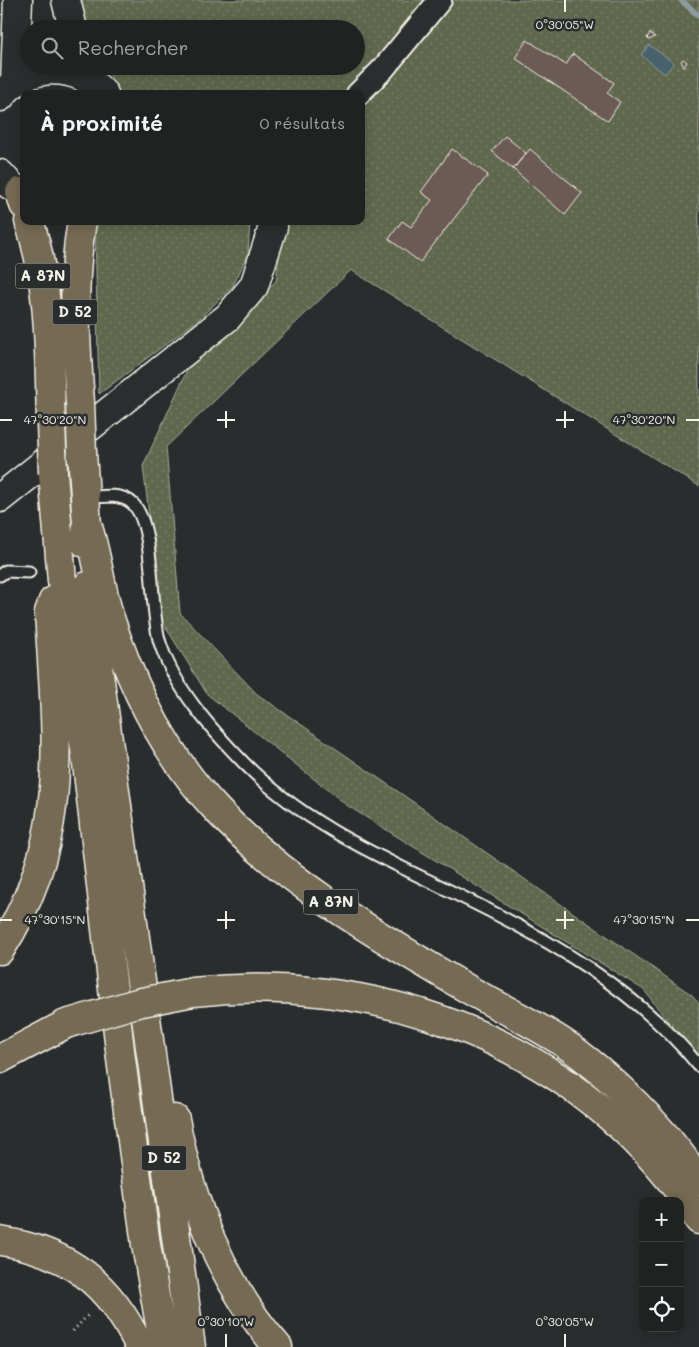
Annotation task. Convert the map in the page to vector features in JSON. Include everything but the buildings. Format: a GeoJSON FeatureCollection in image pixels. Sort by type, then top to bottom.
{"type":"FeatureCollection","features":[{"type":"Feature","properties":{"kind":"highway","name":"A 87N"},"geometry":{"type":"LineString","coordinates":[[30,225],[39,253],[47,304],[53,473],[62,581],[87,764],[121,1059],[146,1245],[164,1347]]}},
{"type":"Feature","properties":{"kind":"highway","name":"D 52"},"geometry":{"type":"LineString","coordinates":[[81,225],[76,262],[74,303],[86,511],[84,550],[89,604],[113,764],[138,969],[191,1347]]}},
{"type":"Feature","properties":{"kind":"highway","name":"A 87N"},"geometry":{"type":"LineString","coordinates":[[86,511],[108,612],[124,656],[150,715],[182,765],[216,809],[272,861],[376,933],[457,983],[562,1042],[617,1086],[661,1133],[699,1181]]}},
{"type":"Feature","properties":{"kind":"highway"},"geometry":{"type":"LineString","coordinates":[[0,950],[16,925],[38,875],[51,823],[55,781],[55,725],[49,612],[62,581]]}},
{"type":"Feature","properties":{"kind":"highway"},"geometry":{"type":"LineString","coordinates":[[138,969],[151,984],[176,1128],[189,1180],[202,1219],[233,1284],[278,1347]]}},
{"type":"Feature","properties":{"kind":"highway"},"geometry":{"type":"LineString","coordinates":[[0,1059],[66,1024],[137,1003],[193,992],[261,988],[304,990],[346,995],[387,1003],[467,1029],[542,1068],[578,1091],[609,1117],[668,1177],[699,1220]]}},
{"type":"Feature","properties":{"kind":"highway"},"geometry":{"type":"LineString","coordinates":[[0,1242],[37,1248],[84,1273],[117,1306],[140,1347]]}},
{"type":"Feature","properties":{"kind":"street"},"geometry":{"type":"LineString","coordinates":[[7,89],[18,0]]}},
{"type":"Feature","properties":{"kind":"street"},"geometry":{"type":"LineString","coordinates":[[66,0],[72,20]]}},
{"type":"Feature","properties":{"kind":"street"},"geometry":{"type":"LineString","coordinates":[[362,90],[383,68],[440,0]]}},
{"type":"Feature","properties":{"kind":"street"},"geometry":{"type":"LineString","coordinates":[[7,89],[30,75]]}},
{"type":"Feature","properties":{"kind":"street"},"geometry":{"type":"LineString","coordinates":[[80,75],[94,81]]}},
{"type":"Feature","properties":{"kind":"street"},"geometry":{"type":"LineString","coordinates":[[0,498],[228,317],[254,286],[273,225]]}},
{"type":"Feature","properties":{"kind":"lane"},"geometry":{"type":"LineString","coordinates":[[86,511],[115,496],[133,504],[142,521],[148,547],[154,615],[164,656],[182,688],[203,716],[257,776],[323,827],[363,850],[519,926],[597,974],[649,1014],[699,1066]]}},
{"type":"Feature","properties":{"kind":"lane"},"geometry":{"type":"LineString","coordinates":[[0,575],[6,571],[29,572]]}},
{"type":"Feature","properties":{"kind":"green space"},"geometry":{"type":"Polygon","coordinates":[[[79,0],[699,0],[699,486],[351,270],[166,447],[180,613],[257,694],[692,995],[699,1003],[699,1062],[644,990],[348,806],[207,694],[162,621],[143,466],[189,366],[276,281],[283,225],[365,225],[365,90],[118,90],[110,75],[365,75],[365,20],[83,20],[79,0]]]}},
{"type":"Feature","properties":{"kind":"green space"},"geometry":{"type":"Polygon","coordinates":[[[96,225],[250,225],[248,254],[233,286],[198,320],[99,394],[96,225]]]}},
{"type":"Feature","properties":{"kind":"water"},"geometry":{"type":"Polygon","coordinates":[[[649,45],[674,63],[665,74],[641,55],[649,45]]]}},
{"type":"Feature","properties":{"kind":"waterway"},"geometry":{"type":"LineString","coordinates":[[681,0],[699,16]]}}]}
